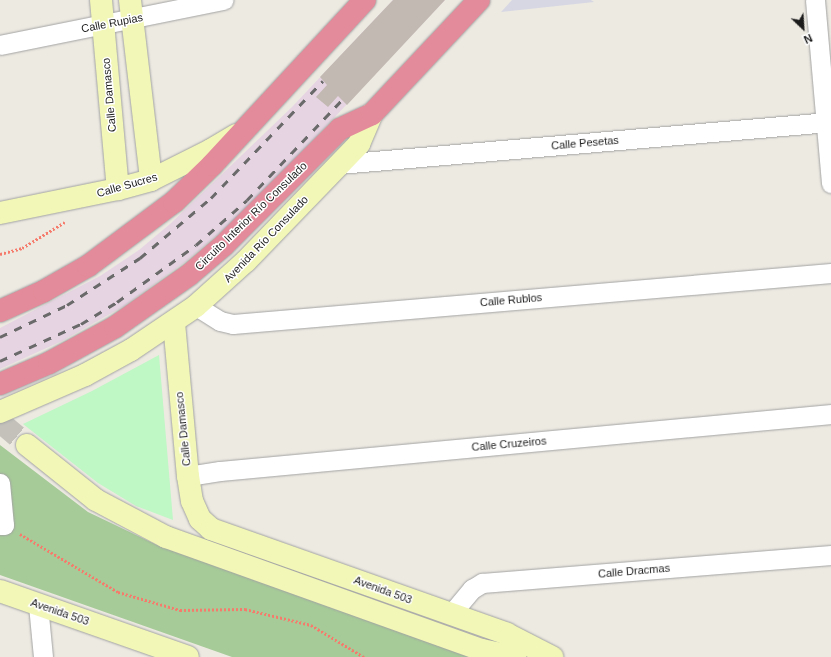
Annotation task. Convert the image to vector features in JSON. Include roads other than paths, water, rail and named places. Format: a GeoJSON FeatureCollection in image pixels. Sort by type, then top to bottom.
{"type":"FeatureCollection","features":[{"type":"Feature","properties":{"kind":"highway"},"geometry":{"type":"LineString","coordinates":[[0,311],[44,291],[88,266],[174,202],[212,165],[365,0]]}},
{"type":"Feature","properties":{"kind":"highway","name":"Avenida Río Consulado"},"geometry":{"type":"LineString","coordinates":[[372,114],[479,0]]}},
{"type":"Feature","properties":{"kind":"highway","name":"Circuito Interior Río Consulado"},"geometry":{"type":"LineString","coordinates":[[0,384],[79,347],[154,301],[224,244],[340,129],[372,114]]}},
{"type":"Feature","properties":{"kind":"main road","name":"Calle Damasco"},"geometry":{"type":"LineString","coordinates":[[101,0],[118,189]]}},
{"type":"Feature","properties":{"kind":"main road"},"geometry":{"type":"LineString","coordinates":[[131,9],[151,180]]}},
{"type":"Feature","properties":{"kind":"main road","name":"Avenida Río Consulado"},"geometry":{"type":"LineString","coordinates":[[0,412],[85,375],[174,323],[196,306],[246,261],[359,144],[372,114]]}},
{"type":"Feature","properties":{"kind":"main road","name":"Calle Sucres"},"geometry":{"type":"LineString","coordinates":[[0,213],[118,189],[151,180],[211,150],[244,130]]}},
{"type":"Feature","properties":{"kind":"main road","name":"Calle Damasco"},"geometry":{"type":"LineString","coordinates":[[174,323],[188,476],[192,500],[200,519],[211,529]]}},
{"type":"Feature","properties":{"kind":"main road"},"geometry":{"type":"LineString","coordinates":[[27,445],[96,500],[166,537],[482,650],[515,657]]}},
{"type":"Feature","properties":{"kind":"main road","name":"Avenida 503"},"geometry":{"type":"LineString","coordinates":[[211,529],[507,634],[552,657]]}},
{"type":"Feature","properties":{"kind":"main road","name":"Avenida 503"},"geometry":{"type":"LineString","coordinates":[[0,590],[38,605],[188,657]]}},
{"type":"Feature","properties":{"kind":"main road"},"geometry":{"type":"LineString","coordinates":[[134,638],[150,657]]}},
{"type":"Feature","properties":{"kind":"street","name":"Calle Rupias"},"geometry":{"type":"LineString","coordinates":[[0,45],[103,24],[131,9],[224,0]]}},
{"type":"Feature","properties":{"kind":"street"},"geometry":{"type":"LineString","coordinates":[[815,0],[828,123],[831,183]]}},
{"type":"Feature","properties":{"kind":"street","name":"Calle Pesetas"},"geometry":{"type":"LineString","coordinates":[[339,164],[828,123]]}},
{"type":"Feature","properties":{"kind":"street","name":"Calle Rublos"},"geometry":{"type":"LineString","coordinates":[[196,306],[227,324],[233,324],[831,273]]}},
{"type":"Feature","properties":{"kind":"street","name":"Calle Cruzeiros"},"geometry":{"type":"LineString","coordinates":[[188,476],[220,471],[831,414]]}},
{"type":"Feature","properties":{"kind":"street"},"geometry":{"type":"LineString","coordinates":[[0,483],[2,525]]}},
{"type":"Feature","properties":{"kind":"street","name":"Calle Dracmas"},"geometry":{"type":"LineString","coordinates":[[451,614],[472,588],[482,584],[831,554]]}},
{"type":"Feature","properties":{"kind":"street"},"geometry":{"type":"LineString","coordinates":[[38,605],[43,657]]}},
{"type":"Feature","properties":{"kind":"tunnel"},"geometry":{"type":"LineString","coordinates":[[0,422],[27,445]]}},
{"type":"Feature","properties":{"kind":"railway"},"geometry":{"type":"LineString","coordinates":[[0,337],[67,305],[140,258],[211,198],[323,81]]}},
{"type":"Feature","properties":{"kind":"railway"},"geometry":{"type":"LineString","coordinates":[[0,361],[81,324],[117,302],[196,245],[247,200],[342,100]]}}]}
